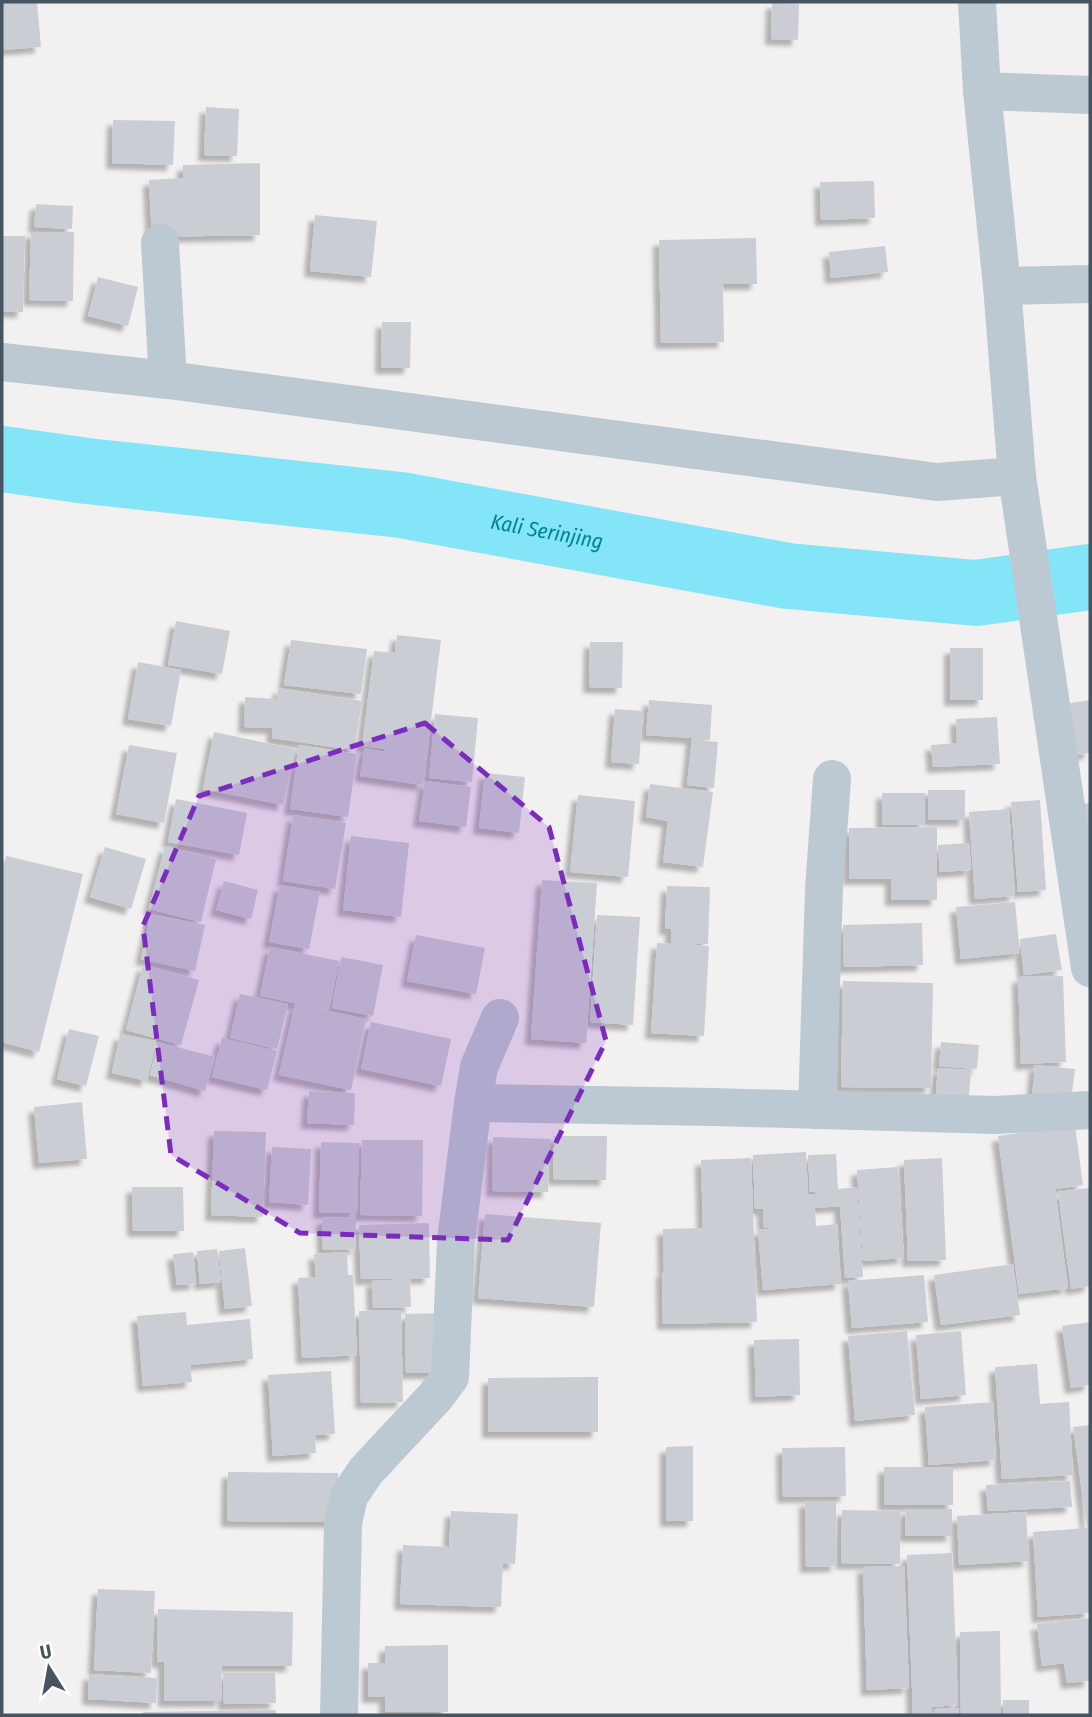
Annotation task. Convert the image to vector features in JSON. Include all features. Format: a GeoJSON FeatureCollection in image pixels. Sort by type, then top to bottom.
{"type":"FeatureCollection","features":[{"type":"Feature","properties":{"kind":"street"},"geometry":{"type":"LineString","coordinates":[[977,2],[982,91],[1002,286],[1017,476],[1090,968]]}},
{"type":"Feature","properties":{"kind":"street"},"geometry":{"type":"LineString","coordinates":[[982,91],[1090,95]]}},
{"type":"Feature","properties":{"kind":"street"},"geometry":{"type":"LineString","coordinates":[[160,243],[168,380]]}},
{"type":"Feature","properties":{"kind":"street"},"geometry":{"type":"LineString","coordinates":[[1002,286],[1090,284]]}},
{"type":"Feature","properties":{"kind":"street"},"geometry":{"type":"LineString","coordinates":[[2,362],[168,380],[937,482],[1017,476]]}},
{"type":"Feature","properties":{"kind":"street"},"geometry":{"type":"LineString","coordinates":[[817,1110],[824,889],[832,779]]}},
{"type":"Feature","properties":{"kind":"street"},"geometry":{"type":"LineString","coordinates":[[339,1715],[343,1523],[349,1496],[366,1471],[435,1397],[450,1377],[456,1241],[479,1067],[500,1018]]}},
{"type":"Feature","properties":{"kind":"street"},"geometry":{"type":"LineString","coordinates":[[474,1103],[995,1115],[1090,1110]]}},
{"type":"Feature","properties":{"kind":"highlighted area"},"geometry":{"type":"Polygon","coordinates":[[[425,723],[549,827],[606,1041],[508,1240],[300,1233],[171,1155],[143,926],[199,796],[425,723]]]}},
{"type":"Feature","properties":{"kind":"building"},"geometry":{"type":"Polygon","coordinates":[[[2,2],[37,2],[41,47],[2,50],[2,2]]]}},
{"type":"Feature","properties":{"kind":"building"},"geometry":{"type":"Polygon","coordinates":[[[772,3],[799,4],[798,40],[771,39],[772,3]]]}},
{"type":"Feature","properties":{"kind":"building"},"geometry":{"type":"Polygon","coordinates":[[[206,107],[239,109],[237,156],[204,155],[206,107]]]}},
{"type":"Feature","properties":{"kind":"building"},"geometry":{"type":"Polygon","coordinates":[[[113,120],[175,121],[173,165],[112,163],[113,120]]]}},
{"type":"Feature","properties":{"kind":"building"},"geometry":{"type":"Polygon","coordinates":[[[260,163],[260,235],[152,237],[149,180],[183,178],[183,165],[260,163]]]}},
{"type":"Feature","properties":{"kind":"building"},"geometry":{"type":"Polygon","coordinates":[[[874,181],[875,218],[821,220],[820,182],[874,181]]]}},
{"type":"Feature","properties":{"kind":"building"},"geometry":{"type":"Polygon","coordinates":[[[36,204],[73,206],[72,229],[34,227],[36,204]]]}},
{"type":"Feature","properties":{"kind":"building"},"geometry":{"type":"Polygon","coordinates":[[[315,215],[377,221],[371,277],[310,271],[315,215]]]}},
{"type":"Feature","properties":{"kind":"building"},"geometry":{"type":"Polygon","coordinates":[[[31,232],[74,232],[73,301],[29,300],[31,232]]]}},
{"type":"Feature","properties":{"kind":"building"},"geometry":{"type":"Polygon","coordinates":[[[2,236],[25,236],[23,312],[2,311],[2,236]]]}},
{"type":"Feature","properties":{"kind":"building"},"geometry":{"type":"Polygon","coordinates":[[[756,238],[757,284],[723,284],[724,342],[661,343],[659,240],[756,238]]]}},
{"type":"Feature","properties":{"kind":"building"},"geometry":{"type":"Polygon","coordinates":[[[885,246],[888,272],[831,278],[829,252],[885,246]]]}},
{"type":"Feature","properties":{"kind":"building"},"geometry":{"type":"Polygon","coordinates":[[[98,277],[138,287],[128,326],[88,316],[98,277]]]}},
{"type":"Feature","properties":{"kind":"building"},"geometry":{"type":"Polygon","coordinates":[[[382,322],[411,322],[410,368],[381,368],[382,322]]]}},
{"type":"Feature","properties":{"kind":"building"},"geometry":{"type":"Polygon","coordinates":[[[176,621],[230,631],[222,674],[168,665],[176,621]]]}},
{"type":"Feature","properties":{"kind":"building"},"geometry":{"type":"Polygon","coordinates":[[[397,635],[441,640],[423,785],[360,776],[365,748],[384,752],[385,749],[362,746],[374,651],[395,653],[397,635]]]}},
{"type":"Feature","properties":{"kind":"building"},"geometry":{"type":"Polygon","coordinates":[[[291,640],[367,649],[361,694],[284,685],[291,640]]]}},
{"type":"Feature","properties":{"kind":"building"},"geometry":{"type":"Polygon","coordinates":[[[590,642],[623,642],[622,688],[589,687],[590,642]]]}},
{"type":"Feature","properties":{"kind":"building"},"geometry":{"type":"Polygon","coordinates":[[[950,648],[983,648],[983,700],[950,700],[950,648]]]}},
{"type":"Feature","properties":{"kind":"building"},"geometry":{"type":"Polygon","coordinates":[[[138,662],[181,670],[171,726],[128,719],[138,662]]]}},
{"type":"Feature","properties":{"kind":"building"},"geometry":{"type":"Polygon","coordinates":[[[279,688],[362,701],[354,750],[272,738],[273,728],[244,727],[245,697],[277,699],[279,688]]]}},
{"type":"Feature","properties":{"kind":"building"},"geometry":{"type":"Polygon","coordinates":[[[649,700],[712,705],[710,740],[699,740],[718,742],[714,788],[687,785],[692,738],[646,735],[649,700]]]}},
{"type":"Feature","properties":{"kind":"building"},"geometry":{"type":"Polygon","coordinates":[[[1090,700],[1090,753],[1072,756],[1064,704],[1090,700]]]}},
{"type":"Feature","properties":{"kind":"building"},"geometry":{"type":"Polygon","coordinates":[[[615,709],[643,711],[639,764],[611,762],[615,709]]]}},
{"type":"Feature","properties":{"kind":"building"},"geometry":{"type":"Polygon","coordinates":[[[435,714],[478,718],[472,782],[429,778],[435,714]]]}},
{"type":"Feature","properties":{"kind":"building"},"geometry":{"type":"Polygon","coordinates":[[[997,717],[1000,764],[933,767],[931,745],[957,743],[956,719],[997,717]]]}},
{"type":"Feature","properties":{"kind":"building"},"geometry":{"type":"Polygon","coordinates":[[[214,732],[295,749],[283,805],[203,789],[214,732]]]}},
{"type":"Feature","properties":{"kind":"building"},"geometry":{"type":"Polygon","coordinates":[[[129,745],[177,753],[164,823],[116,814],[129,745]]]}},
{"type":"Feature","properties":{"kind":"building"},"geometry":{"type":"Polygon","coordinates":[[[299,745],[357,754],[348,817],[290,809],[299,745]]]}},
{"type":"Feature","properties":{"kind":"building"},"geometry":{"type":"Polygon","coordinates":[[[485,773],[525,777],[519,833],[479,828],[485,773]]]}},
{"type":"Feature","properties":{"kind":"building"},"geometry":{"type":"Polygon","coordinates":[[[425,781],[471,787],[466,827],[419,821],[425,781]]]}},
{"type":"Feature","properties":{"kind":"building"},"geometry":{"type":"Polygon","coordinates":[[[650,784],[713,792],[703,867],[663,862],[668,821],[646,817],[650,784]]]}},
{"type":"Feature","properties":{"kind":"building"},"geometry":{"type":"Polygon","coordinates":[[[928,790],[965,790],[965,820],[929,820],[928,790]]]}},
{"type":"Feature","properties":{"kind":"building"},"geometry":{"type":"Polygon","coordinates":[[[882,793],[925,793],[925,825],[882,825],[882,793]]]}},
{"type":"Feature","properties":{"kind":"building"},"geometry":{"type":"Polygon","coordinates":[[[578,795],[635,801],[628,877],[570,872],[578,795]]]}},
{"type":"Feature","properties":{"kind":"building"},"geometry":{"type":"Polygon","coordinates":[[[176,799],[247,813],[239,855],[168,842],[176,799]]]}},
{"type":"Feature","properties":{"kind":"building"},"geometry":{"type":"Polygon","coordinates":[[[1040,800],[1046,890],[1018,892],[1011,802],[1040,800]]]}},
{"type":"Feature","properties":{"kind":"building"},"geometry":{"type":"Polygon","coordinates":[[[1090,803],[1090,853],[1078,805],[1090,803]]]}},
{"type":"Feature","properties":{"kind":"building"},"geometry":{"type":"Polygon","coordinates":[[[1009,809],[1015,896],[975,899],[969,812],[1009,809]]]}},
{"type":"Feature","properties":{"kind":"building"},"geometry":{"type":"Polygon","coordinates":[[[293,815],[346,823],[335,889],[283,881],[293,815]]]}},
{"type":"Feature","properties":{"kind":"building"},"geometry":{"type":"Polygon","coordinates":[[[937,827],[937,900],[891,900],[891,879],[849,879],[849,828],[937,827]]]}},
{"type":"Feature","properties":{"kind":"building"},"geometry":{"type":"Polygon","coordinates":[[[351,836],[409,843],[401,917],[343,910],[351,836]]]}},
{"type":"Feature","properties":{"kind":"building"},"geometry":{"type":"Polygon","coordinates":[[[969,843],[971,870],[940,872],[938,845],[969,843]]]}},
{"type":"Feature","properties":{"kind":"building"},"geometry":{"type":"Polygon","coordinates":[[[165,846],[216,859],[201,922],[149,909],[165,846]]]}},
{"type":"Feature","properties":{"kind":"building"},"geometry":{"type":"Polygon","coordinates":[[[105,847],[146,859],[131,909],[90,897],[105,847]]]}},
{"type":"Feature","properties":{"kind":"building"},"geometry":{"type":"Polygon","coordinates":[[[6,856],[83,874],[39,1052],[2,1042],[2,872],[6,856]]]}},
{"type":"Feature","properties":{"kind":"building"},"geometry":{"type":"Polygon","coordinates":[[[542,880],[597,883],[586,1043],[531,1039],[542,880]]]}},
{"type":"Feature","properties":{"kind":"building"},"geometry":{"type":"Polygon","coordinates":[[[224,881],[258,890],[251,919],[216,910],[224,881]]]}},
{"type":"Feature","properties":{"kind":"building"},"geometry":{"type":"Polygon","coordinates":[[[280,885],[320,892],[309,949],[269,942],[280,885]]]}},
{"type":"Feature","properties":{"kind":"building"},"geometry":{"type":"Polygon","coordinates":[[[667,886],[710,887],[708,944],[684,944],[709,946],[704,1036],[651,1033],[657,943],[671,944],[671,929],[665,929],[667,886]]]}},
{"type":"Feature","properties":{"kind":"building"},"geometry":{"type":"Polygon","coordinates":[[[1015,902],[1020,953],[961,959],[956,907],[1015,902]]]}},
{"type":"Feature","properties":{"kind":"building"},"geometry":{"type":"Polygon","coordinates":[[[151,914],[205,925],[195,971],[141,959],[151,914]]]}},
{"type":"Feature","properties":{"kind":"building"},"geometry":{"type":"Polygon","coordinates":[[[597,915],[640,917],[633,1025],[590,1022],[597,915]]]}},
{"type":"Feature","properties":{"kind":"building"},"geometry":{"type":"Polygon","coordinates":[[[922,923],[923,965],[844,967],[843,925],[922,923]]]}},
{"type":"Feature","properties":{"kind":"building"},"geometry":{"type":"Polygon","coordinates":[[[1056,934],[1062,970],[1024,975],[1020,939],[1056,934]]]}},
{"type":"Feature","properties":{"kind":"building"},"geometry":{"type":"Polygon","coordinates":[[[416,935],[485,948],[476,994],[407,981],[416,935]]]}},
{"type":"Feature","properties":{"kind":"building"},"geometry":{"type":"Polygon","coordinates":[[[270,947],[339,961],[329,1010],[260,996],[270,947]]]}},
{"type":"Feature","properties":{"kind":"building"},"geometry":{"type":"Polygon","coordinates":[[[341,957],[383,965],[373,1016],[332,1008],[341,957]]]}},
{"type":"Feature","properties":{"kind":"building"},"geometry":{"type":"Polygon","coordinates":[[[143,965],[199,980],[181,1045],[126,1030],[143,965]]]}},
{"type":"Feature","properties":{"kind":"building"},"geometry":{"type":"Polygon","coordinates":[[[1063,976],[1066,1062],[1021,1064],[1018,977],[1063,976]]]}},
{"type":"Feature","properties":{"kind":"building"},"geometry":{"type":"Polygon","coordinates":[[[843,981],[933,983],[931,1088],[841,1087],[843,981]]]}},
{"type":"Feature","properties":{"kind":"building"},"geometry":{"type":"Polygon","coordinates":[[[240,994],[288,1004],[277,1049],[230,1038],[240,994]]]}},
{"type":"Feature","properties":{"kind":"building"},"geometry":{"type":"Polygon","coordinates":[[[295,1004],[366,1019],[351,1090],[279,1075],[295,1004]]]}},
{"type":"Feature","properties":{"kind":"building"},"geometry":{"type":"Polygon","coordinates":[[[371,1022],[451,1039],[441,1086],[361,1069],[371,1022]]]}},
{"type":"Feature","properties":{"kind":"building"},"geometry":{"type":"Polygon","coordinates":[[[69,1029],[99,1036],[86,1086],[57,1079],[69,1029]]]}},
{"type":"Feature","properties":{"kind":"building"},"geometry":{"type":"Polygon","coordinates":[[[120,1034],[156,1041],[147,1081],[112,1073],[120,1034]]]}},
{"type":"Feature","properties":{"kind":"building"},"geometry":{"type":"Polygon","coordinates":[[[222,1038],[277,1051],[267,1090],[212,1077],[222,1038]]]}},
{"type":"Feature","properties":{"kind":"building"},"geometry":{"type":"Polygon","coordinates":[[[158,1042],[215,1057],[205,1091],[150,1075],[158,1042]]]}},
{"type":"Feature","properties":{"kind":"building"},"geometry":{"type":"Polygon","coordinates":[[[941,1042],[979,1045],[977,1069],[939,1066],[941,1042]]]}},
{"type":"Feature","properties":{"kind":"building"},"geometry":{"type":"Polygon","coordinates":[[[1035,1065],[1075,1069],[1071,1101],[1032,1097],[1035,1065]]]}},
{"type":"Feature","properties":{"kind":"building"},"geometry":{"type":"Polygon","coordinates":[[[938,1068],[971,1070],[968,1107],[935,1105],[938,1068]]]}},
{"type":"Feature","properties":{"kind":"building"},"geometry":{"type":"Polygon","coordinates":[[[309,1091],[355,1093],[354,1125],[307,1123],[309,1091]]]}},
{"type":"Feature","properties":{"kind":"building"},"geometry":{"type":"Polygon","coordinates":[[[82,1102],[87,1159],[39,1163],[34,1107],[82,1102]]]}},
{"type":"Feature","properties":{"kind":"building"},"geometry":{"type":"Polygon","coordinates":[[[1075,1125],[1083,1185],[1055,1189],[1068,1288],[1019,1294],[998,1136],[1075,1125]]]}},
{"type":"Feature","properties":{"kind":"building"},"geometry":{"type":"Polygon","coordinates":[[[214,1131],[266,1132],[263,1217],[211,1215],[214,1131]]]}},
{"type":"Feature","properties":{"kind":"building"},"geometry":{"type":"Polygon","coordinates":[[[554,1136],[607,1136],[606,1180],[553,1179],[554,1136]]]}},
{"type":"Feature","properties":{"kind":"building"},"geometry":{"type":"Polygon","coordinates":[[[493,1137],[550,1139],[548,1192],[492,1191],[493,1137]]]}},
{"type":"Feature","properties":{"kind":"building"},"geometry":{"type":"Polygon","coordinates":[[[362,1140],[423,1140],[422,1216],[360,1215],[362,1140]]]}},
{"type":"Feature","properties":{"kind":"building"},"geometry":{"type":"Polygon","coordinates":[[[321,1142],[359,1143],[357,1213],[319,1213],[321,1142]]]}},
{"type":"Feature","properties":{"kind":"building"},"geometry":{"type":"Polygon","coordinates":[[[272,1147],[311,1149],[308,1205],[269,1202],[272,1147]]]}},
{"type":"Feature","properties":{"kind":"building"},"geometry":{"type":"Polygon","coordinates":[[[806,1152],[808,1194],[814,1194],[816,1226],[837,1224],[841,1284],[763,1290],[758,1230],[797,1226],[764,1228],[763,1209],[755,1209],[753,1155],[806,1152]]]}},
{"type":"Feature","properties":{"kind":"building"},"geometry":{"type":"Polygon","coordinates":[[[836,1154],[838,1189],[857,1187],[863,1277],[845,1278],[840,1206],[816,1208],[815,1192],[810,1192],[808,1155],[836,1154]]]}},
{"type":"Feature","properties":{"kind":"building"},"geometry":{"type":"Polygon","coordinates":[[[751,1158],[757,1322],[663,1324],[662,1271],[672,1271],[664,1270],[663,1229],[703,1228],[701,1160],[751,1158]]]}},
{"type":"Feature","properties":{"kind":"building"},"geometry":{"type":"Polygon","coordinates":[[[942,1158],[946,1260],[908,1261],[904,1160],[942,1158]]]}},
{"type":"Feature","properties":{"kind":"building"},"geometry":{"type":"Polygon","coordinates":[[[898,1167],[904,1258],[863,1261],[857,1170],[898,1167]]]}},
{"type":"Feature","properties":{"kind":"building"},"geometry":{"type":"Polygon","coordinates":[[[132,1187],[183,1187],[184,1231],[133,1231],[132,1187]]]}},
{"type":"Feature","properties":{"kind":"building"},"geometry":{"type":"Polygon","coordinates":[[[1090,1188],[1090,1286],[1071,1289],[1058,1192],[1090,1188]]]}},
{"type":"Feature","properties":{"kind":"building"},"geometry":{"type":"Polygon","coordinates":[[[485,1214],[601,1223],[594,1307],[478,1298],[485,1214]]]}},
{"type":"Feature","properties":{"kind":"building"},"geometry":{"type":"Polygon","coordinates":[[[356,1217],[356,1249],[323,1250],[322,1218],[356,1217]]]}},
{"type":"Feature","properties":{"kind":"building"},"geometry":{"type":"Polygon","coordinates":[[[429,1223],[430,1278],[361,1279],[359,1225],[429,1223]]]}},
{"type":"Feature","properties":{"kind":"building"},"geometry":{"type":"Polygon","coordinates":[[[245,1248],[252,1306],[225,1309],[219,1251],[245,1248]]]}},
{"type":"Feature","properties":{"kind":"building"},"geometry":{"type":"Polygon","coordinates":[[[217,1249],[221,1282],[200,1284],[197,1251],[217,1249]]]}},
{"type":"Feature","properties":{"kind":"building"},"geometry":{"type":"Polygon","coordinates":[[[193,1252],[196,1284],[177,1285],[173,1254],[193,1252]]]}},
{"type":"Feature","properties":{"kind":"building"},"geometry":{"type":"Polygon","coordinates":[[[347,1252],[348,1275],[353,1275],[357,1355],[302,1358],[298,1278],[316,1277],[314,1254],[347,1252]]]}},
{"type":"Feature","properties":{"kind":"building"},"geometry":{"type":"Polygon","coordinates":[[[1013,1264],[1020,1315],[941,1325],[934,1275],[1013,1264]]]}},
{"type":"Feature","properties":{"kind":"building"},"geometry":{"type":"Polygon","coordinates":[[[924,1275],[928,1322],[852,1328],[848,1281],[924,1275]]]}},
{"type":"Feature","properties":{"kind":"building"},"geometry":{"type":"Polygon","coordinates":[[[410,1279],[411,1307],[373,1308],[372,1281],[410,1279]]]}},
{"type":"Feature","properties":{"kind":"building"},"geometry":{"type":"Polygon","coordinates":[[[401,1310],[403,1402],[361,1403],[359,1311],[401,1310]]]}},
{"type":"Feature","properties":{"kind":"building"},"geometry":{"type":"Polygon","coordinates":[[[186,1312],[187,1325],[250,1319],[253,1359],[190,1365],[192,1382],[143,1386],[137,1316],[186,1312]]]}},
{"type":"Feature","properties":{"kind":"building"},"geometry":{"type":"Polygon","coordinates":[[[442,1313],[443,1373],[406,1373],[405,1314],[442,1313]]]}},
{"type":"Feature","properties":{"kind":"building"},"geometry":{"type":"Polygon","coordinates":[[[1090,1322],[1090,1385],[1071,1388],[1062,1326],[1090,1322]]]}},
{"type":"Feature","properties":{"kind":"building"},"geometry":{"type":"Polygon","coordinates":[[[907,1331],[915,1415],[855,1421],[848,1336],[907,1331]]]}},
{"type":"Feature","properties":{"kind":"building"},"geometry":{"type":"Polygon","coordinates":[[[961,1331],[966,1395],[921,1399],[916,1335],[961,1331]]]}},
{"type":"Feature","properties":{"kind":"building"},"geometry":{"type":"Polygon","coordinates":[[[799,1339],[800,1395],[756,1397],[754,1340],[799,1339]]]}},
{"type":"Feature","properties":{"kind":"building"},"geometry":{"type":"Polygon","coordinates":[[[1037,1364],[1040,1404],[1069,1402],[1073,1475],[1002,1479],[995,1367],[1037,1364]]]}},
{"type":"Feature","properties":{"kind":"building"},"geometry":{"type":"Polygon","coordinates":[[[331,1371],[335,1434],[315,1435],[316,1453],[273,1456],[268,1375],[331,1371]]]}},
{"type":"Feature","properties":{"kind":"building"},"geometry":{"type":"Polygon","coordinates":[[[598,1377],[598,1432],[488,1432],[488,1378],[598,1377]]]}},
{"type":"Feature","properties":{"kind":"building"},"geometry":{"type":"Polygon","coordinates":[[[993,1402],[996,1460],[929,1465],[925,1407],[993,1402]]]}},
{"type":"Feature","properties":{"kind":"building"},"geometry":{"type":"Polygon","coordinates":[[[1090,1425],[1090,1613],[1038,1617],[1033,1532],[1087,1528],[1073,1427],[1090,1425]]]}},
{"type":"Feature","properties":{"kind":"building"},"geometry":{"type":"Polygon","coordinates":[[[693,1446],[693,1521],[666,1521],[666,1447],[693,1446]]]}},
{"type":"Feature","properties":{"kind":"building"},"geometry":{"type":"Polygon","coordinates":[[[845,1447],[846,1496],[783,1497],[782,1448],[845,1447]]]}},
{"type":"Feature","properties":{"kind":"building"},"geometry":{"type":"Polygon","coordinates":[[[884,1467],[953,1467],[953,1505],[884,1505],[884,1467]]]}},
{"type":"Feature","properties":{"kind":"building"},"geometry":{"type":"Polygon","coordinates":[[[228,1472],[338,1473],[338,1522],[227,1521],[228,1472]]]}},
{"type":"Feature","properties":{"kind":"building"},"geometry":{"type":"Polygon","coordinates":[[[1070,1481],[1072,1507],[988,1511],[986,1485],[1070,1481]]]}},
{"type":"Feature","properties":{"kind":"building"},"geometry":{"type":"Polygon","coordinates":[[[805,1501],[836,1501],[837,1566],[806,1567],[805,1501]]]}},
{"type":"Feature","properties":{"kind":"building"},"geometry":{"type":"Polygon","coordinates":[[[906,1509],[952,1509],[952,1536],[905,1536],[906,1509]]]}},
{"type":"Feature","properties":{"kind":"building"},"geometry":{"type":"Polygon","coordinates":[[[842,1510],[900,1511],[900,1564],[841,1563],[842,1510]]]}},
{"type":"Feature","properties":{"kind":"building"},"geometry":{"type":"Polygon","coordinates":[[[451,1511],[518,1514],[515,1564],[503,1563],[501,1607],[400,1604],[403,1545],[449,1547],[451,1511]]]}},
{"type":"Feature","properties":{"kind":"building"},"geometry":{"type":"Polygon","coordinates":[[[1026,1512],[1029,1561],[959,1565],[957,1516],[1026,1512]]]}},
{"type":"Feature","properties":{"kind":"building"},"geometry":{"type":"Polygon","coordinates":[[[952,1553],[958,1705],[932,1707],[932,1715],[913,1715],[907,1555],[952,1553]]]}},
{"type":"Feature","properties":{"kind":"building"},"geometry":{"type":"Polygon","coordinates":[[[904,1566],[909,1688],[867,1690],[863,1567],[904,1566]]]}},
{"type":"Feature","properties":{"kind":"building"},"geometry":{"type":"Polygon","coordinates":[[[98,1589],[155,1591],[151,1673],[94,1670],[98,1589]]]}},
{"type":"Feature","properties":{"kind":"building"},"geometry":{"type":"Polygon","coordinates":[[[158,1609],[293,1612],[292,1666],[222,1666],[221,1701],[164,1701],[164,1662],[157,1662],[158,1609]]]}},
{"type":"Feature","properties":{"kind":"building"},"geometry":{"type":"Polygon","coordinates":[[[1090,1618],[1090,1681],[1067,1683],[1064,1663],[1042,1666],[1037,1624],[1090,1618]]]}},
{"type":"Feature","properties":{"kind":"building"},"geometry":{"type":"Polygon","coordinates":[[[1000,1631],[1001,1715],[961,1715],[960,1632],[1000,1631]]]}},
{"type":"Feature","properties":{"kind":"building"},"geometry":{"type":"Polygon","coordinates":[[[448,1645],[448,1712],[385,1712],[385,1697],[368,1697],[368,1663],[385,1663],[385,1646],[448,1645]]]}},
{"type":"Feature","properties":{"kind":"building"},"geometry":{"type":"Polygon","coordinates":[[[223,1673],[275,1673],[276,1703],[224,1704],[223,1673]]]}},
{"type":"Feature","properties":{"kind":"building"},"geometry":{"type":"Polygon","coordinates":[[[89,1674],[157,1678],[156,1703],[88,1699],[89,1674]]]}},
{"type":"Feature","properties":{"kind":"building"},"geometry":{"type":"Polygon","coordinates":[[[1003,1700],[1029,1700],[1029,1715],[1003,1715],[1003,1700]]]}},
{"type":"Feature","properties":{"kind":"building"},"geometry":{"type":"Polygon","coordinates":[[[958,1708],[959,1715],[935,1715],[935,1709],[958,1708]]]}},
{"type":"Feature","properties":{"kind":"building"},"geometry":{"type":"Polygon","coordinates":[[[276,1710],[276,1715],[143,1715],[143,1712],[276,1710]]]}},
{"type":"Feature","properties":{"kind":"waterway","name":"Kali Serinjing"},"geometry":{"type":"LineString","coordinates":[[2,459],[87,471],[401,505],[788,576],[976,593],[1090,577]]}}]}
